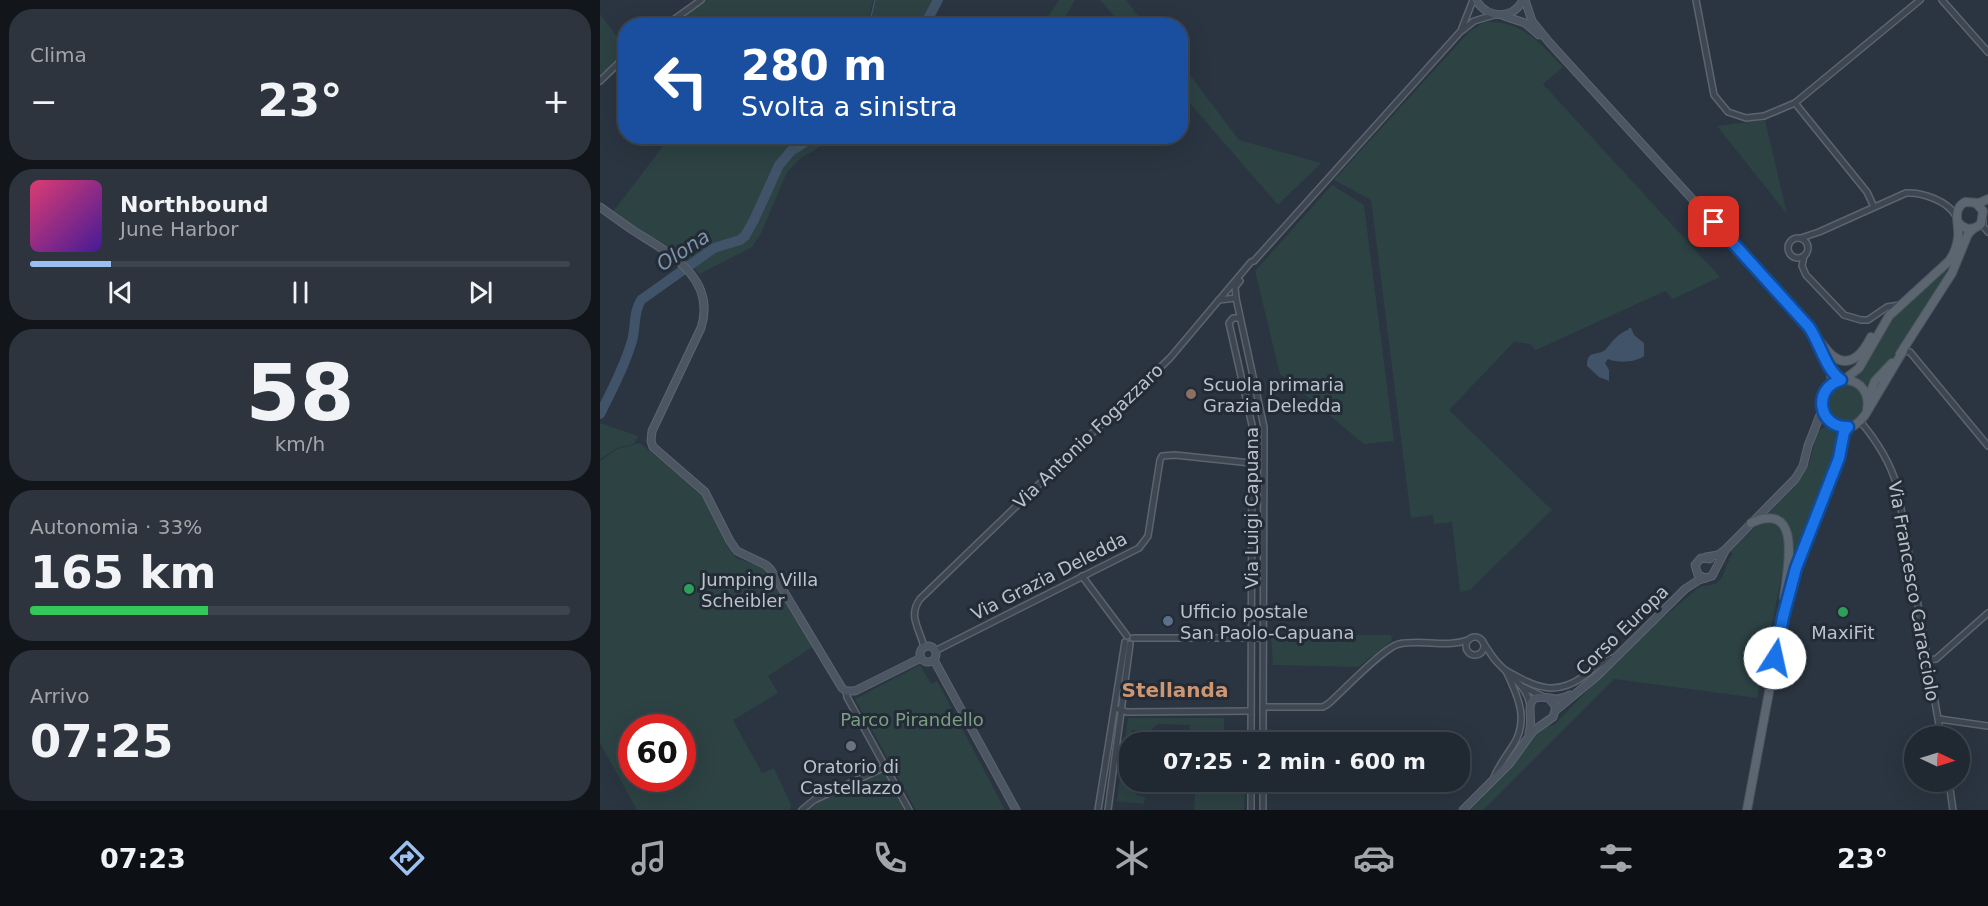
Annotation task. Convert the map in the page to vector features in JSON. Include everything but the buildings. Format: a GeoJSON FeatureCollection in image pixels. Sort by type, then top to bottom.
{"type":"FeatureCollection","features":[{"type":"Feature","properties":{"kind":"main road"},"geometry":{"type":"LineString","coordinates":[[1475,0],[1494,15],[1515,11],[1524,0],[1533,21],[1548,41],[1809,327],[1816,338],[1832,375],[1831,384],[1823,396],[1822,410],[1799,473],[1726,549],[1718,555],[1699,560],[1695,568],[1698,575],[1705,578],[1711,577],[1726,549]]}},
{"type":"Feature","properties":{"kind":"main road"},"geometry":{"type":"LineString","coordinates":[[1502,15],[1525,23],[1548,41]]}},
{"type":"Feature","properties":{"kind":"main road"},"geometry":{"type":"LineString","coordinates":[[1976,203],[1988,199]]}},
{"type":"Feature","properties":{"kind":"main road"},"geometry":{"type":"LineString","coordinates":[[1747,810],[1783,617],[1796,568],[1839,458],[1844,432],[1848,427],[1860,421],[1868,410],[1955,267],[1968,234],[1985,216],[1981,207],[1970,201],[1962,204],[1956,211],[1958,238],[1949,261],[1877,326],[1858,357],[1850,360],[1836,358],[1816,338]]}},
{"type":"Feature","properties":{"kind":"main road"},"geometry":{"type":"LineString","coordinates":[[600,207],[677,259],[692,274],[702,296],[703,321],[655,423],[651,441],[655,450],[705,492],[737,551],[766,565],[771,570],[838,683],[846,691],[858,690],[921,658]]}},
{"type":"Feature","properties":{"kind":"main road"},"geometry":{"type":"LineString","coordinates":[[1957,218],[1963,228],[1975,228]]}},
{"type":"Feature","properties":{"kind":"main road"},"geometry":{"type":"LineString","coordinates":[[1831,384],[1842,380],[1859,368],[1885,321]]}},
{"type":"Feature","properties":{"kind":"main road"},"geometry":{"type":"LineString","coordinates":[[1868,410],[1868,398],[1879,376],[1903,351]]}},
{"type":"Feature","properties":{"kind":"main road"},"geometry":{"type":"LineString","coordinates":[[1827,363],[1834,375],[1859,385],[1868,398]]}},
{"type":"Feature","properties":{"kind":"main road"},"geometry":{"type":"LineString","coordinates":[[1822,410],[1841,433],[1842,443]]}},
{"type":"Feature","properties":{"kind":"main road"},"geometry":{"type":"LineString","coordinates":[[1813,433],[1821,424],[1848,427]]}},
{"type":"Feature","properties":{"kind":"main road"},"geometry":{"type":"LineString","coordinates":[[1751,523],[1762,519],[1773,519],[1782,523],[1788,532],[1790,546],[1783,617]]}},
{"type":"Feature","properties":{"kind":"main road"},"geometry":{"type":"LineString","coordinates":[[1706,557],[1715,563],[1716,571]]}},
{"type":"Feature","properties":{"kind":"main road","name":"Corso Europa"},"geometry":{"type":"LineString","coordinates":[[1556,710],[1618,656],[1684,591],[1693,578],[1695,568]]}},
{"type":"Feature","properties":{"kind":"main road","name":"Corso Europa"},"geometry":{"type":"LineString","coordinates":[[1684,591],[1705,578]]}},
{"type":"Feature","properties":{"kind":"main road"},"geometry":{"type":"LineString","coordinates":[[921,658],[924,648],[931,647],[935,651],[934,660],[1016,810]]}},
{"type":"Feature","properties":{"kind":"main road"},"geometry":{"type":"LineString","coordinates":[[921,658],[927,662],[934,660]]}},
{"type":"Feature","properties":{"kind":"main road","name":"Corso Europa"},"geometry":{"type":"LineString","coordinates":[[1546,697],[1559,698],[1580,690]]}},
{"type":"Feature","properties":{"kind":"main road"},"geometry":{"type":"LineString","coordinates":[[1463,810],[1493,781],[1538,726],[1551,719],[1556,710],[1554,702],[1546,697],[1534,699],[1530,710],[1532,723],[1528,738]]}},
{"type":"Feature","properties":{"kind":"main road"},"geometry":{"type":"LineString","coordinates":[[1530,710],[1534,719],[1545,722]]}},
{"type":"Feature","properties":{"kind":"street"},"geometry":{"type":"LineString","coordinates":[[676,18],[701,0]]}},
{"type":"Feature","properties":{"kind":"street"},"geometry":{"type":"LineString","coordinates":[[1460,32],[1475,0]]}},
{"type":"Feature","properties":{"kind":"street"},"geometry":{"type":"LineString","coordinates":[[1696,0],[1714,95],[1728,112],[1746,118],[1764,116],[1795,103],[1920,0]]}},
{"type":"Feature","properties":{"kind":"street"},"geometry":{"type":"LineString","coordinates":[[1942,0],[1988,52]]}},
{"type":"Feature","properties":{"kind":"street"},"geometry":{"type":"LineString","coordinates":[[1217,301],[1236,298],[1236,285],[1254,261],[1460,32],[1474,21],[1494,15]]}},
{"type":"Feature","properties":{"kind":"street"},"geometry":{"type":"LineString","coordinates":[[600,81],[618,64]]}},
{"type":"Feature","properties":{"kind":"street"},"geometry":{"type":"LineString","coordinates":[[1795,103],[1867,192],[1874,207]]}},
{"type":"Feature","properties":{"kind":"street"},"geometry":{"type":"LineString","coordinates":[[1804,256],[1795,257],[1789,250],[1791,241],[1819,232],[1899,195],[1921,194],[1944,204],[1954,206],[1962,204]]}},
{"type":"Feature","properties":{"kind":"street"},"geometry":{"type":"LineString","coordinates":[[1944,204],[1953,211],[1957,218]]}},
{"type":"Feature","properties":{"kind":"street"},"geometry":{"type":"LineString","coordinates":[[1985,216],[1983,226],[1987,231]]}},
{"type":"Feature","properties":{"kind":"street"},"geometry":{"type":"LineString","coordinates":[[1975,228],[1987,231]]}},
{"type":"Feature","properties":{"kind":"street"},"geometry":{"type":"LineString","coordinates":[[1819,232],[1811,238],[1802,268],[1846,316],[1868,320],[1887,307],[1901,305]]}},
{"type":"Feature","properties":{"kind":"street"},"geometry":{"type":"LineString","coordinates":[[1801,238],[1806,242],[1808,248]]}},
{"type":"Feature","properties":{"kind":"street","name":"Via Antonio Fogazzaro"},"geometry":{"type":"LineString","coordinates":[[924,648],[914,616],[920,598],[1170,358],[1254,261]]}},
{"type":"Feature","properties":{"kind":"street","name":"Via Luigi Capuana"},"geometry":{"type":"LineString","coordinates":[[1236,298],[1264,427],[1263,732]]}},
{"type":"Feature","properties":{"kind":"street","name":"Via Luigi Capuana"},"geometry":{"type":"LineString","coordinates":[[1240,318],[1233,318],[1228,322],[1252,425],[1251,732]]}},
{"type":"Feature","properties":{"kind":"street"},"geometry":{"type":"LineString","coordinates":[[1903,351],[1910,352],[1988,446]]}},
{"type":"Feature","properties":{"kind":"street","name":"Via Francesco Caracciolo"},"geometry":{"type":"LineString","coordinates":[[1860,421],[1882,452],[1897,486],[1939,719],[1988,726]]}},
{"type":"Feature","properties":{"kind":"street","name":"Via Grazia Deledda"},"geometry":{"type":"LineString","coordinates":[[935,651],[1139,548],[1146,540],[1162,456],[1175,455],[1251,463]]}},
{"type":"Feature","properties":{"kind":"street"},"geometry":{"type":"LineString","coordinates":[[1082,576],[1129,640],[1108,810]]}},
{"type":"Feature","properties":{"kind":"street"},"geometry":{"type":"LineString","coordinates":[[1927,660],[1936,659],[1988,613]]}},
{"type":"Feature","properties":{"kind":"street"},"geometry":{"type":"LineString","coordinates":[[1448,644],[1476,637],[1520,685],[1530,692],[1546,697]]}},
{"type":"Feature","properties":{"kind":"street"},"geometry":{"type":"LineString","coordinates":[[1129,640],[1263,638]]}},
{"type":"Feature","properties":{"kind":"street"},"geometry":{"type":"LineString","coordinates":[[1098,810],[1114,707],[1129,640]]}},
{"type":"Feature","properties":{"kind":"street"},"geometry":{"type":"LineString","coordinates":[[1468,640],[1466,645],[1468,653]]}},
{"type":"Feature","properties":{"kind":"street"},"geometry":{"type":"LineString","coordinates":[[1477,655],[1484,650],[1482,641]]}},
{"type":"Feature","properties":{"kind":"street"},"geometry":{"type":"LineString","coordinates":[[1114,707],[1121,710],[1251,710],[1325,706],[1391,647],[1416,642],[1448,644],[1460,647],[1468,653],[1495,660]]}},
{"type":"Feature","properties":{"kind":"street"},"geometry":{"type":"LineString","coordinates":[[1505,670],[1534,685],[1556,688],[1574,683],[1608,659],[1618,656]]}},
{"type":"Feature","properties":{"kind":"street"},"geometry":{"type":"LineString","coordinates":[[1493,781],[1497,769],[1518,737],[1522,722],[1521,705],[1505,670]]}},
{"type":"Feature","properties":{"kind":"street"},"geometry":{"type":"LineString","coordinates":[[1520,685],[1529,700],[1530,710]]}},
{"type":"Feature","properties":{"kind":"street"},"geometry":{"type":"LineString","coordinates":[[846,691],[847,697],[909,810]]}},
{"type":"Feature","properties":{"kind":"street"},"geometry":{"type":"LineString","coordinates":[[1939,719],[1940,726]]}},
{"type":"Feature","properties":{"kind":"street"},"geometry":{"type":"LineString","coordinates":[[802,810],[814,800],[885,767]]}},
{"type":"Feature","properties":{"kind":"street"},"geometry":{"type":"LineString","coordinates":[[1251,792],[1251,810]]}},
{"type":"Feature","properties":{"kind":"street"},"geometry":{"type":"LineString","coordinates":[[1263,792],[1263,810]]}},
{"type":"Feature","properties":{"kind":"street"},"geometry":{"type":"LineString","coordinates":[[1950,792],[1953,810]]}},
{"type":"Feature","properties":{"kind":"green space"},"geometry":{"type":"Polygon","coordinates":[[[705,0],[873,0],[869,18],[679,18],[705,0]]]}},
{"type":"Feature","properties":{"kind":"green space"},"geometry":{"type":"Polygon","coordinates":[[[876,0],[933,0],[922,18],[872,18],[876,0]]]}},
{"type":"Feature","properties":{"kind":"green space"},"geometry":{"type":"Polygon","coordinates":[[[1059,0],[1075,0],[1064,18],[1047,18],[1059,0]]]}},
{"type":"Feature","properties":{"kind":"green space"},"geometry":{"type":"Polygon","coordinates":[[[1100,0],[1126,0],[1140,18],[1116,18],[1100,0]]]}},
{"type":"Feature","properties":{"kind":"green space"},"geometry":{"type":"Polygon","coordinates":[[[600,14],[618,38],[618,59],[600,77],[600,14]]]}},
{"type":"Feature","properties":{"kind":"green space"},"geometry":{"type":"Polygon","coordinates":[[[1485,22],[1510,25],[1520,29],[1538,42],[1563,67],[1543,84],[1720,277],[1673,299],[1665,291],[1536,350],[1530,344],[1514,342],[1449,410],[1552,510],[1470,590],[1460,592],[1452,522],[1434,524],[1433,515],[1411,518],[1371,200],[1334,180],[1470,31],[1485,22]]]}},
{"type":"Feature","properties":{"kind":"green space"},"geometry":{"type":"Polygon","coordinates":[[[1188,72],[1239,140],[1321,163],[1278,205],[1188,101],[1188,72]]]}},
{"type":"Feature","properties":{"kind":"green space"},"geometry":{"type":"Polygon","coordinates":[[[1765,120],[1787,214],[1717,126],[1765,120]]]}},
{"type":"Feature","properties":{"kind":"green space"},"geometry":{"type":"Polygon","coordinates":[[[665,144],[794,144],[784,152],[772,169],[743,233],[740,236],[712,244],[687,262],[612,213],[665,144]]]}},
{"type":"Feature","properties":{"kind":"green space"},"geometry":{"type":"Polygon","coordinates":[[[806,144],[823,144],[801,158],[787,172],[761,233],[752,247],[700,274],[691,266],[716,249],[747,239],[758,223],[781,166],[793,153],[806,144]]]}},
{"type":"Feature","properties":{"kind":"green space"},"geometry":{"type":"Polygon","coordinates":[[[1332,185],[1364,205],[1394,441],[1364,444],[1280,374],[1255,271],[1332,185]]]}},
{"type":"Feature","properties":{"kind":"green space"},"geometry":{"type":"Polygon","coordinates":[[[1946,271],[1949,272],[1890,362],[1866,386],[1856,377],[1866,364],[1891,319],[1946,271]]]}},
{"type":"Feature","properties":{"kind":"green space"},"geometry":{"type":"Polygon","coordinates":[[[1845,383],[1859,389],[1865,403],[1859,417],[1845,423],[1831,417],[1825,403],[1831,389],[1845,383]]]}},
{"type":"Feature","properties":{"kind":"green space"},"geometry":{"type":"Polygon","coordinates":[[[600,423],[638,436],[634,444],[617,448],[600,459],[600,423]]]}},
{"type":"Feature","properties":{"kind":"green space"},"geometry":{"type":"Polygon","coordinates":[[[1825,427],[1834,430],[1838,449],[1787,575],[1792,537],[1785,524],[1763,517],[1801,478],[1808,467],[1818,431],[1825,427]]]}},
{"type":"Feature","properties":{"kind":"green space","name":"Jumping Villa Scheibler"},"geometry":{"type":"Polygon","coordinates":[[[640,443],[703,496],[727,545],[736,558],[766,568],[814,646],[768,676],[778,693],[733,720],[762,773],[774,768],[791,805],[790,810],[637,810],[627,792],[696,792],[696,714],[618,714],[618,776],[600,743],[600,461],[617,449],[640,443]]]}},
{"type":"Feature","properties":{"kind":"green space"},"geometry":{"type":"Polygon","coordinates":[[[1767,523],[1776,524],[1784,531],[1787,550],[1757,698],[1614,679],[1483,810],[1468,810],[1512,766],[1536,733],[1544,727],[1554,725],[1623,655],[1699,587],[1718,582],[1733,554],[1730,551],[1757,526],[1767,523]]]}},
{"type":"Feature","properties":{"kind":"green space"},"geometry":{"type":"Polygon","coordinates":[[[1271,635],[1391,635],[1392,641],[1358,667],[1273,665],[1271,635]]]}},
{"type":"Feature","properties":{"kind":"green space","name":"Parco Pirandello"},"geometry":{"type":"Polygon","coordinates":[[[920,665],[931,684],[937,681],[1005,810],[916,810],[855,699],[920,665]]]}},
{"type":"Feature","properties":{"kind":"green space"},"geometry":{"type":"Polygon","coordinates":[[[1128,718],[1224,718],[1224,732],[1190,732],[1190,725],[1158,724],[1150,731],[1126,732],[1128,718]]]}},
{"type":"Feature","properties":{"kind":"green space"},"geometry":{"type":"Polygon","coordinates":[[[884,772],[904,810],[808,810],[821,800],[884,772]]]}},
{"type":"Feature","properties":{"kind":"green space"},"geometry":{"type":"Polygon","coordinates":[[[1119,786],[1119,792],[1136,792],[1136,795],[1145,797],[1144,804],[1117,801],[1119,786]]]}},
{"type":"Feature","properties":{"kind":"green space"},"geometry":{"type":"Polygon","coordinates":[[[1195,792],[1245,792],[1244,810],[1194,810],[1195,792]]]}},
{"type":"Feature","properties":{"kind":"water"},"geometry":{"type":"Polygon","coordinates":[[[1629,328],[1644,343],[1644,356],[1626,362],[1608,359],[1605,363],[1609,370],[1609,381],[1599,377],[1587,366],[1589,357],[1606,349],[1618,335],[1629,328]]]}},
{"type":"Feature","properties":{"kind":"waterway","name":"Olona"},"geometry":{"type":"LineString","coordinates":[[871,18],[875,0]]}},
{"type":"Feature","properties":{"kind":"waterway","name":"Olona"},"geometry":{"type":"LineString","coordinates":[[928,18],[938,0]]}},
{"type":"Feature","properties":{"kind":"waterway","name":"Olona"},"geometry":{"type":"LineString","coordinates":[[600,414],[629,351],[641,300],[714,248],[740,240],[745,236],[779,165],[791,151],[802,144]]}},
{"type":"Feature","properties":{"kind":"place","name":"Scuola primaria Grazia Deledda"},"geometry":{"type":"Point","coordinates":[1191,394]}},
{"type":"Feature","properties":{"kind":"place","name":"Jumping Villa Scheibler"},"geometry":{"type":"Point","coordinates":[689,589]}},
{"type":"Feature","properties":{"kind":"place","name":"MaxiFit"},"geometry":{"type":"Point","coordinates":[1843,612]}},
{"type":"Feature","properties":{"kind":"place","name":"Ufficio postale San Paolo-Capuana"},"geometry":{"type":"Point","coordinates":[1168,621]}},
{"type":"Feature","properties":{"kind":"place","name":"Oratorio di Castellazzo"},"geometry":{"type":"Point","coordinates":[851,746]}},
{"type":"Feature","properties":{"kind":"district","name":"Stellanda"},"geometry":{"type":"Point","coordinates":[1175,690]}},
{"type":"Feature","properties":{"kind":"route"},"geometry":{"type":"LineString","coordinates":[[1714,222],[1809,327],[1821,346],[1834,375],[1841,380],[1826,389],[1821,403],[1822,410],[1827,420],[1833,424],[1848,427],[1844,432],[1841,453],[1796,568],[1775,658]]}}]}
